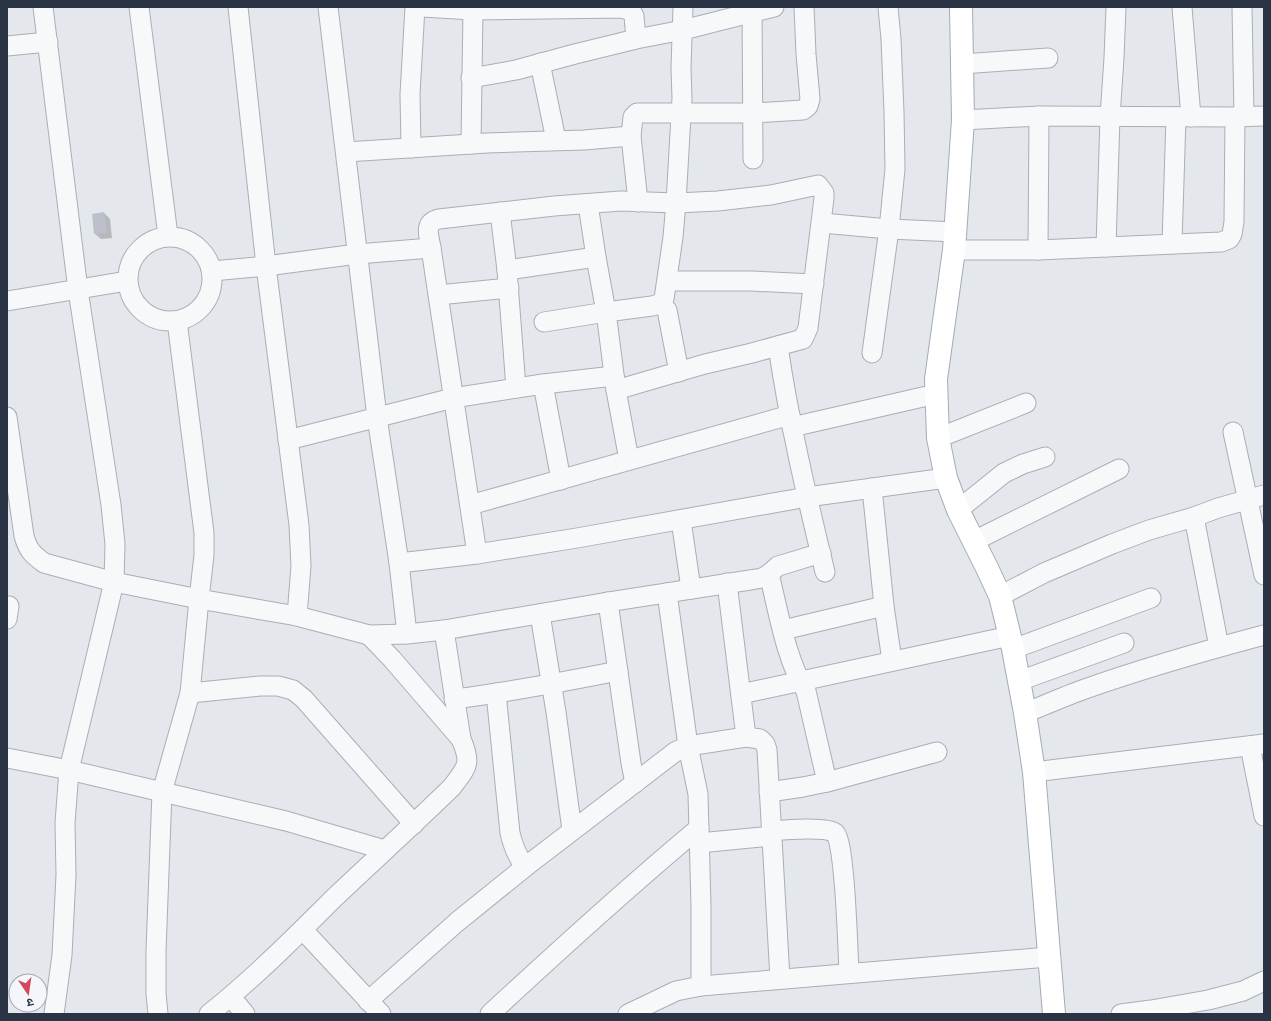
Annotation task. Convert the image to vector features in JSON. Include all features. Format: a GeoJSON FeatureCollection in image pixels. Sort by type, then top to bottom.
{"type":"FeatureCollection","features":[{"type":"Feature","properties":{"kind":"main road"},"geometry":{"type":"LineString","coordinates":[[961,7],[963,120],[955,241],[936,379],[938,438],[946,478],[958,510],[1000,596],[1012,643],[1034,772],[1048,957],[1054,1014]]}},
{"type":"Feature","properties":{"kind":"street"},"geometry":{"type":"LineString","coordinates":[[43,7],[78,290],[111,506],[115,544],[114,582],[69,770],[65,823],[66,882],[63,948],[54,1014]]}},
{"type":"Feature","properties":{"kind":"street"},"geometry":{"type":"LineString","coordinates":[[139,7],[168,236]]}},
{"type":"Feature","properties":{"kind":"street"},"geometry":{"type":"LineString","coordinates":[[238,7],[266,266],[299,525],[301,566],[298,616]]}},
{"type":"Feature","properties":{"kind":"street"},"geometry":{"type":"LineString","coordinates":[[328,7],[377,417],[400,563],[407,634]]}},
{"type":"Feature","properties":{"kind":"street"},"geometry":{"type":"LineString","coordinates":[[411,148],[410,94],[415,7]]}},
{"type":"Feature","properties":{"kind":"street"},"geometry":{"type":"LineString","coordinates":[[422,7],[472,10],[622,8],[631,11],[634,16],[636,39]]}},
{"type":"Feature","properties":{"kind":"street"},"geometry":{"type":"LineString","coordinates":[[544,322],[652,306],[659,304],[664,298],[673,237],[676,203],[682,98],[681,68],[683,7]]}},
{"type":"Feature","properties":{"kind":"street"},"geometry":{"type":"LineString","coordinates":[[471,78],[516,70],[636,39],[683,30],[752,10],[774,7]]}},
{"type":"Feature","properties":{"kind":"street"},"geometry":{"type":"LineString","coordinates":[[638,202],[631,136],[632,117],[637,113],[752,113],[803,110],[808,106],[810,99],[804,7]]}},
{"type":"Feature","properties":{"kind":"street"},"geometry":{"type":"LineString","coordinates":[[872,353],[889,229],[895,169],[894,105],[888,7]]}},
{"type":"Feature","properties":{"kind":"street"},"geometry":{"type":"LineString","coordinates":[[1106,247],[1110,117],[1116,7]]}},
{"type":"Feature","properties":{"kind":"street"},"geometry":{"type":"LineString","coordinates":[[1172,244],[1184,117],[1182,7]]}},
{"type":"Feature","properties":{"kind":"street"},"geometry":{"type":"LineString","coordinates":[[822,223],[889,229],[955,241],[1038,250],[1221,242],[1229,239],[1232,234],[1234,222],[1240,117],[1242,7]]}},
{"type":"Feature","properties":{"kind":"street"},"geometry":{"type":"LineString","coordinates":[[471,144],[472,10]]}},
{"type":"Feature","properties":{"kind":"street"},"geometry":{"type":"LineString","coordinates":[[752,10],[753,159]]}},
{"type":"Feature","properties":{"kind":"street"},"geometry":{"type":"LineString","coordinates":[[7,46],[48,42]]}},
{"type":"Feature","properties":{"kind":"street"},"geometry":{"type":"LineString","coordinates":[[962,64],[1048,58]]}},
{"type":"Feature","properties":{"kind":"street"},"geometry":{"type":"LineString","coordinates":[[540,63],[556,140]]}},
{"type":"Feature","properties":{"kind":"street"},"geometry":{"type":"LineString","coordinates":[[1038,250],[1039,116]]}},
{"type":"Feature","properties":{"kind":"street"},"geometry":{"type":"LineString","coordinates":[[963,120],[1039,116],[1264,116]]}},
{"type":"Feature","properties":{"kind":"street"},"geometry":{"type":"LineString","coordinates":[[346,152],[471,144],[584,140],[631,136]]}},
{"type":"Feature","properties":{"kind":"street"},"geometry":{"type":"LineString","coordinates":[[288,440],[453,398],[543,384],[615,383],[679,372],[803,339],[808,328],[822,223],[824,193],[818,185],[748,198],[676,203],[622,201],[554,206],[433,220],[428,229],[453,398],[477,554]]}},
{"type":"Feature","properties":{"kind":"street"},"geometry":{"type":"LineString","coordinates":[[588,204],[606,312],[615,383],[629,460]]}},
{"type":"Feature","properties":{"kind":"street"},"geometry":{"type":"LineString","coordinates":[[500,212],[508,279],[516,388]]}},
{"type":"Feature","properties":{"kind":"street"},"geometry":{"type":"LineString","coordinates":[[168,236],[191,242],[201,250],[208,260],[212,271],[212,285],[208,298],[200,308],[190,316],[177,321],[163,321],[149,316],[138,307],[130,295],[127,281],[128,268],[134,256],[143,246],[155,239],[168,236]]}},
{"type":"Feature","properties":{"kind":"street"},"geometry":{"type":"LineString","coordinates":[[212,271],[266,266],[357,254],[431,248]]}},
{"type":"Feature","properties":{"kind":"street"},"geometry":{"type":"LineString","coordinates":[[438,295],[596,257]]}},
{"type":"Feature","properties":{"kind":"street"},"geometry":{"type":"LineString","coordinates":[[7,301],[127,281]]}},
{"type":"Feature","properties":{"kind":"street"},"geometry":{"type":"LineString","coordinates":[[667,281],[751,281],[814,284]]}},
{"type":"Feature","properties":{"kind":"street"},"geometry":{"type":"LineString","coordinates":[[667,310],[679,372]]}},
{"type":"Feature","properties":{"kind":"street"},"geometry":{"type":"LineString","coordinates":[[158,1014],[156,993],[156,951],[162,792],[190,693],[204,555],[204,533],[177,321]]}},
{"type":"Feature","properties":{"kind":"street"},"geometry":{"type":"LineString","coordinates":[[778,346],[784,388],[807,498],[825,572]]}},
{"type":"Feature","properties":{"kind":"street"},"geometry":{"type":"LineString","coordinates":[[543,384],[561,480]]}},
{"type":"Feature","properties":{"kind":"street"},"geometry":{"type":"LineString","coordinates":[[470,505],[629,460],[791,421],[936,394]]}},
{"type":"Feature","properties":{"kind":"street"},"geometry":{"type":"LineString","coordinates":[[938,438],[1026,404]]}},
{"type":"Feature","properties":{"kind":"street"},"geometry":{"type":"LineString","coordinates":[[7,417],[24,536],[28,548],[44,563],[114,582],[199,599],[298,616],[369,634],[407,634],[444,630],[762,578],[770,574],[778,566],[820,553]]}},
{"type":"Feature","properties":{"kind":"street"},"geometry":{"type":"LineString","coordinates":[[1233,432],[1256,498],[1264,575]]}},
{"type":"Feature","properties":{"kind":"street"},"geometry":{"type":"LineString","coordinates":[[958,510],[1004,473],[1023,464],[1045,458]]}},
{"type":"Feature","properties":{"kind":"street"},"geometry":{"type":"LineString","coordinates":[[974,541],[1119,469]]}},
{"type":"Feature","properties":{"kind":"street"},"geometry":{"type":"LineString","coordinates":[[400,563],[477,554],[807,498],[946,478]]}},
{"type":"Feature","properties":{"kind":"street"},"geometry":{"type":"LineString","coordinates":[[872,488],[884,606],[892,661]]}},
{"type":"Feature","properties":{"kind":"street"},"geometry":{"type":"LineString","coordinates":[[1000,596],[1044,573],[1112,544],[1149,530],[1194,517],[1218,508],[1256,498]]}},
{"type":"Feature","properties":{"kind":"street"},"geometry":{"type":"LineString","coordinates":[[1194,517],[1219,647]]}},
{"type":"Feature","properties":{"kind":"street"},"geometry":{"type":"LineString","coordinates":[[681,520],[690,589]]}},
{"type":"Feature","properties":{"kind":"street"},"geometry":{"type":"LineString","coordinates":[[770,574],[783,630],[799,681],[806,691],[827,782]]}},
{"type":"Feature","properties":{"kind":"street"},"geometry":{"type":"LineString","coordinates":[[727,583],[746,737]]}},
{"type":"Feature","properties":{"kind":"street"},"geometry":{"type":"LineString","coordinates":[[667,593],[688,746],[698,794],[701,986]]}},
{"type":"Feature","properties":{"kind":"street"},"geometry":{"type":"LineString","coordinates":[[741,694],[892,661],[1012,643],[1151,598]]}},
{"type":"Feature","properties":{"kind":"street"},"geometry":{"type":"LineString","coordinates":[[608,602],[635,783]]}},
{"type":"Feature","properties":{"kind":"street"},"geometry":{"type":"LineString","coordinates":[[783,630],[884,606]]}},
{"type":"Feature","properties":{"kind":"street"},"geometry":{"type":"LineString","coordinates":[[540,614],[552,684],[572,830]]}},
{"type":"Feature","properties":{"kind":"street"},"geometry":{"type":"LineString","coordinates":[[209,1014],[231,997],[303,930],[385,850],[452,788],[463,772],[468,763],[467,753],[461,740],[444,630]]}},
{"type":"Feature","properties":{"kind":"street"},"geometry":{"type":"LineString","coordinates":[[369,634],[461,740]]}},
{"type":"Feature","properties":{"kind":"street"},"geometry":{"type":"LineString","coordinates":[[1025,713],[1085,689],[1160,664],[1264,635]]}},
{"type":"Feature","properties":{"kind":"street"},"geometry":{"type":"LineString","coordinates":[[1019,681],[1124,643]]}},
{"type":"Feature","properties":{"kind":"street"},"geometry":{"type":"LineString","coordinates":[[454,699],[496,694],[618,671]]}},
{"type":"Feature","properties":{"kind":"street"},"geometry":{"type":"LineString","coordinates":[[190,693],[260,686],[278,686],[293,690],[304,699],[414,824]]}},
{"type":"Feature","properties":{"kind":"street"},"geometry":{"type":"LineString","coordinates":[[496,694],[510,833],[512,845],[524,867]]}},
{"type":"Feature","properties":{"kind":"street"},"geometry":{"type":"LineString","coordinates":[[303,930],[374,1007],[456,922],[524,867],[675,752],[688,746],[746,737],[760,739],[765,744],[767,750],[780,979]]}},
{"type":"Feature","properties":{"kind":"street"},"geometry":{"type":"LineString","coordinates":[[1034,772],[1257,745],[1264,816]]}},
{"type":"Feature","properties":{"kind":"street"},"geometry":{"type":"LineString","coordinates":[[769,792],[827,782],[937,752]]}},
{"type":"Feature","properties":{"kind":"street"},"geometry":{"type":"LineString","coordinates":[[7,758],[69,770],[286,822],[385,850]]}},
{"type":"Feature","properties":{"kind":"street"},"geometry":{"type":"LineString","coordinates":[[490,1014],[646,873],[699,836],[771,833],[813,829],[828,830],[836,833],[840,840],[850,973]]}},
{"type":"Feature","properties":{"kind":"street"},"geometry":{"type":"LineString","coordinates":[[628,1014],[676,990],[701,986],[1048,957]]}},
{"type":"Feature","properties":{"kind":"street"},"geometry":{"type":"LineString","coordinates":[[1121,1014],[1151,1010],[1229,995],[1243,991],[1264,981]]}},
{"type":"Feature","properties":{"kind":"street"},"geometry":{"type":"LineString","coordinates":[[231,997],[245,1014]]}},
{"type":"Feature","properties":{"kind":"building"},"geometry":{"type":"Polygon","coordinates":[[[104,212],[107,233],[94,234],[92,214],[104,212]]]}}]}
